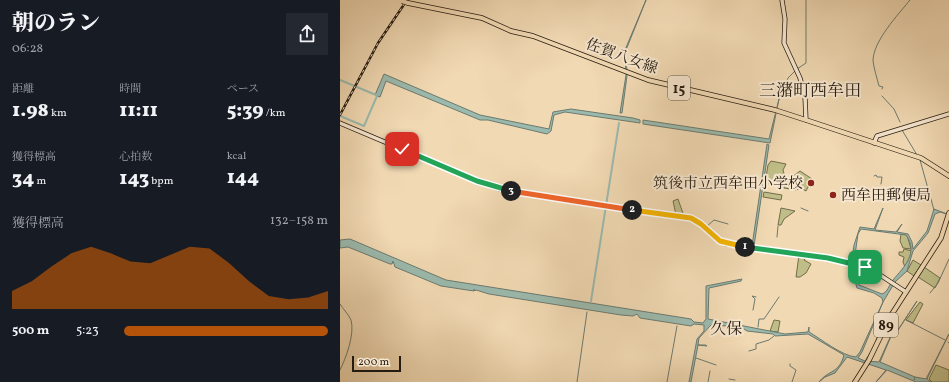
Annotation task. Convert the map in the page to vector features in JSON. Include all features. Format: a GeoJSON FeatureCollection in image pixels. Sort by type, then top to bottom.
{"type":"FeatureCollection","features":[{"type":"Feature","properties":{"kind":"main road"},"geometry":{"type":"LineString","coordinates":[[782,0],[785,18],[784,43],[800,78],[805,97],[806,120]]}},
{"type":"Feature","properties":{"kind":"main road","name":"佐賀八女線"},"geometry":{"type":"LineString","coordinates":[[400,1],[482,18],[512,31],[552,43],[642,79],[775,110],[921,158],[949,176]]}},
{"type":"Feature","properties":{"kind":"main road"},"geometry":{"type":"LineString","coordinates":[[874,142],[877,136],[949,114]]}},
{"type":"Feature","properties":{"kind":"main road"},"geometry":{"type":"LineString","coordinates":[[340,122],[506,191],[691,218],[697,220],[720,241],[726,244],[819,256],[861,265],[874,271],[906,292]]}},
{"type":"Feature","properties":{"kind":"main road","name":"89"},"geometry":{"type":"LineString","coordinates":[[855,382],[868,362],[890,317],[941,238],[949,213]]}},
{"type":"Feature","properties":{"kind":"shaded area"},"geometry":{"type":"Polygon","coordinates":[[[646,0],[626,50],[627,76],[622,113],[620,113],[626,75],[625,50],[646,0]]]}},
{"type":"Feature","properties":{"kind":"shaded area"},"geometry":{"type":"Polygon","coordinates":[[[384,74],[480,115],[549,129],[553,112],[571,109],[633,118],[640,120],[640,123],[565,112],[554,115],[551,131],[547,134],[488,120],[480,120],[386,81],[380,97],[375,95],[384,74]]]}},
{"type":"Feature","properties":{"kind":"shaded area"},"geometry":{"type":"Polygon","coordinates":[[[779,99],[770,143],[643,124],[643,120],[769,139],[779,99]]]}},
{"type":"Feature","properties":{"kind":"shaded area"},"geometry":{"type":"Polygon","coordinates":[[[767,144],[769,145],[754,246],[752,246],[767,144]]]}},
{"type":"Feature","properties":{"kind":"shaded area"},"geometry":{"type":"Polygon","coordinates":[[[771,161],[786,164],[783,170],[785,177],[783,186],[765,183],[768,165],[771,161]]]}},
{"type":"Feature","properties":{"kind":"shaded area"},"geometry":{"type":"Polygon","coordinates":[[[800,171],[812,179],[806,191],[799,187],[798,190],[792,183],[792,177],[800,171]]]}},
{"type":"Feature","properties":{"kind":"shaded area"},"geometry":{"type":"Polygon","coordinates":[[[786,176],[796,190],[784,188],[786,176]]]}},
{"type":"Feature","properties":{"kind":"shaded area"},"geometry":{"type":"Polygon","coordinates":[[[764,192],[782,195],[781,200],[763,197],[764,192]]]}},
{"type":"Feature","properties":{"kind":"shaded area"},"geometry":{"type":"Polygon","coordinates":[[[678,199],[684,216],[676,215],[673,201],[678,199]]]}},
{"type":"Feature","properties":{"kind":"shaded area"},"geometry":{"type":"Polygon","coordinates":[[[781,208],[795,211],[784,219],[781,225],[778,225],[781,208]]]}},
{"type":"Feature","properties":{"kind":"shaded area"},"geometry":{"type":"Polygon","coordinates":[[[883,208],[875,230],[896,232],[902,224],[897,232],[908,234],[912,242],[913,249],[927,231],[934,209],[947,214],[940,212],[935,214],[928,233],[913,251],[907,271],[895,282],[883,302],[882,298],[874,293],[857,288],[851,267],[854,245],[860,227],[874,229],[883,208]],[[861,229],[858,234],[853,269],[859,285],[882,294],[886,292],[893,280],[902,270],[910,254],[910,242],[906,235],[861,229]]]}},
{"type":"Feature","properties":{"kind":"shaded area"},"geometry":{"type":"Polygon","coordinates":[[[901,234],[907,235],[911,249],[903,248],[900,241],[901,234]]]}},
{"type":"Feature","properties":{"kind":"shaded area"},"geometry":{"type":"Polygon","coordinates":[[[350,239],[446,280],[691,319],[694,322],[703,323],[706,319],[706,286],[742,279],[741,281],[709,288],[708,319],[785,334],[808,332],[809,327],[809,332],[832,347],[844,354],[856,357],[860,352],[883,302],[862,352],[858,358],[865,361],[879,362],[892,333],[898,330],[892,334],[880,362],[915,377],[926,379],[949,334],[927,379],[931,382],[916,382],[887,370],[876,382],[886,370],[847,357],[835,373],[825,377],[819,382],[822,378],[839,366],[844,355],[808,334],[775,336],[773,334],[747,331],[741,327],[711,325],[699,338],[691,382],[689,382],[697,339],[704,331],[704,325],[694,324],[691,326],[640,318],[637,314],[633,316],[621,315],[489,294],[475,291],[474,289],[474,291],[441,286],[395,267],[393,261],[392,264],[390,264],[348,247],[340,248],[340,240],[350,239]]]}},
{"type":"Feature","properties":{"kind":"shaded area"},"geometry":{"type":"Polygon","coordinates":[[[904,249],[912,251],[905,267],[903,262],[904,257],[899,255],[899,252],[903,252],[904,249]]]}},
{"type":"Feature","properties":{"kind":"shaded area"},"geometry":{"type":"Polygon","coordinates":[[[869,250],[870,252],[876,253],[875,261],[877,263],[874,262],[871,266],[868,266],[869,261],[873,261],[873,258],[867,254],[869,250]]]}},
{"type":"Feature","properties":{"kind":"shaded area"},"geometry":{"type":"Polygon","coordinates":[[[799,255],[807,257],[804,260],[811,264],[806,273],[800,277],[796,277],[799,255]]]}},
{"type":"Feature","properties":{"kind":"shaded area"},"geometry":{"type":"Polygon","coordinates":[[[913,260],[921,265],[914,276],[907,271],[913,260]]]}},
{"type":"Feature","properties":{"kind":"shaded area"},"geometry":{"type":"Polygon","coordinates":[[[924,267],[940,278],[935,288],[918,277],[924,267]]]}},
{"type":"Feature","properties":{"kind":"shaded area"},"geometry":{"type":"Polygon","coordinates":[[[920,302],[923,304],[913,323],[906,320],[920,302]]]}},
{"type":"Feature","properties":{"kind":"shaded area"},"geometry":{"type":"Polygon","coordinates":[[[774,320],[780,321],[778,332],[770,331],[774,320]]]}},
{"type":"Feature","properties":{"kind":"shaded area"},"geometry":{"type":"Polygon","coordinates":[[[936,365],[949,370],[949,382],[932,382],[929,379],[936,365]]]}},
{"type":"Feature","properties":{"kind":"waterway"},"geometry":{"type":"LineString","coordinates":[[797,69],[806,63],[806,0]]}},
{"type":"Feature","properties":{"kind":"waterway"},"geometry":{"type":"LineString","coordinates":[[882,89],[883,87],[879,86],[874,67],[874,53],[887,29],[910,0]]}},
{"type":"Feature","properties":{"kind":"waterway"},"geometry":{"type":"LineString","coordinates":[[779,99],[788,78],[795,71]]}},
{"type":"Feature","properties":{"kind":"waterway"},"geometry":{"type":"LineString","coordinates":[[340,80],[376,95]]}},
{"type":"Feature","properties":{"kind":"waterway"},"geometry":{"type":"LineString","coordinates":[[340,116],[364,126],[377,96]]}},
{"type":"Feature","properties":{"kind":"waterway"},"geometry":{"type":"LineString","coordinates":[[882,96],[894,109],[900,122]]}},
{"type":"Feature","properties":{"kind":"waterway"},"geometry":{"type":"LineString","coordinates":[[591,301],[619,123]]}},
{"type":"Feature","properties":{"kind":"waterway"},"geometry":{"type":"LineString","coordinates":[[902,130],[917,155]]}},
{"type":"Feature","properties":{"kind":"waterway"},"geometry":{"type":"LineString","coordinates":[[920,160],[934,210]]}},
{"type":"Feature","properties":{"kind":"waterway"},"geometry":{"type":"LineString","coordinates":[[874,176],[876,175],[877,177],[882,177],[881,184]]}},
{"type":"Feature","properties":{"kind":"waterway"},"geometry":{"type":"LineString","coordinates":[[801,208],[808,211]]}},
{"type":"Feature","properties":{"kind":"waterway"},"geometry":{"type":"LineString","coordinates":[[706,227],[714,220],[728,224]]}},
{"type":"Feature","properties":{"kind":"waterway"},"geometry":{"type":"LineString","coordinates":[[945,232],[949,220]]}},
{"type":"Feature","properties":{"kind":"waterway"},"geometry":{"type":"LineString","coordinates":[[777,237],[778,226]]}},
{"type":"Feature","properties":{"kind":"waterway"},"geometry":{"type":"LineString","coordinates":[[930,293],[938,283],[949,259]]}},
{"type":"Feature","properties":{"kind":"waterway"},"geometry":{"type":"LineString","coordinates":[[753,310],[755,299],[752,296],[756,297]]}},
{"type":"Feature","properties":{"kind":"waterway"},"geometry":{"type":"LineString","coordinates":[[758,327],[759,319],[764,319],[779,297]]}},
{"type":"Feature","properties":{"kind":"waterway"},"geometry":{"type":"LineString","coordinates":[[340,304],[350,318],[352,326],[351,339],[340,370]]}},
{"type":"Feature","properties":{"kind":"waterway"},"geometry":{"type":"LineString","coordinates":[[577,382],[587,312]]}},
{"type":"Feature","properties":{"kind":"waterway"},"geometry":{"type":"LineString","coordinates":[[906,320],[945,340]]}},
{"type":"Feature","properties":{"kind":"waterway"},"geometry":{"type":"LineString","coordinates":[[876,340],[884,325]]}},
{"type":"Feature","properties":{"kind":"waterway"},"geometry":{"type":"LineString","coordinates":[[667,382],[677,326]]}},
{"type":"Feature","properties":{"kind":"waterway"},"geometry":{"type":"LineString","coordinates":[[749,351],[756,349],[756,344],[769,340],[774,336]]}},
{"type":"Feature","properties":{"kind":"waterway"},"geometry":{"type":"LineString","coordinates":[[866,359],[871,352]]}},
{"type":"Feature","properties":{"kind":"waterway"},"geometry":{"type":"LineString","coordinates":[[696,358],[716,365]]}},
{"type":"Feature","properties":{"kind":"waterway"},"geometry":{"type":"LineString","coordinates":[[790,364],[790,366],[796,370],[792,382]]}},
{"type":"Feature","properties":{"kind":"waterway"},"geometry":{"type":"LineString","coordinates":[[708,382],[710,371]]}},
{"type":"Feature","properties":{"kind":"waterway"},"geometry":{"type":"LineString","coordinates":[[729,379],[735,380]]}},
{"type":"Feature","properties":{"kind":"railway"},"geometry":{"type":"LineString","coordinates":[[340,115],[378,43],[407,0]]}},
{"type":"Feature","properties":{"kind":"place","name":"筑後市立西牟田小学校"},"geometry":{"type":"Point","coordinates":[811,183]}},
{"type":"Feature","properties":{"kind":"place","name":"西牟田郵便局"},"geometry":{"type":"Point","coordinates":[833,195]}},
{"type":"Feature","properties":{"kind":"district","name":"三潴町西牟田"},"geometry":{"type":"Point","coordinates":[810,90]}},
{"type":"Feature","properties":{"kind":"district","name":"久保"},"geometry":{"type":"Point","coordinates":[726,328]}},
{"type":"Feature","properties":{"kind":"route"},"geometry":{"type":"LineString","coordinates":[[402,149],[502,190],[627,210],[691,218],[697,220],[720,241],[726,244],[828,258],[865,267]]}}]}
